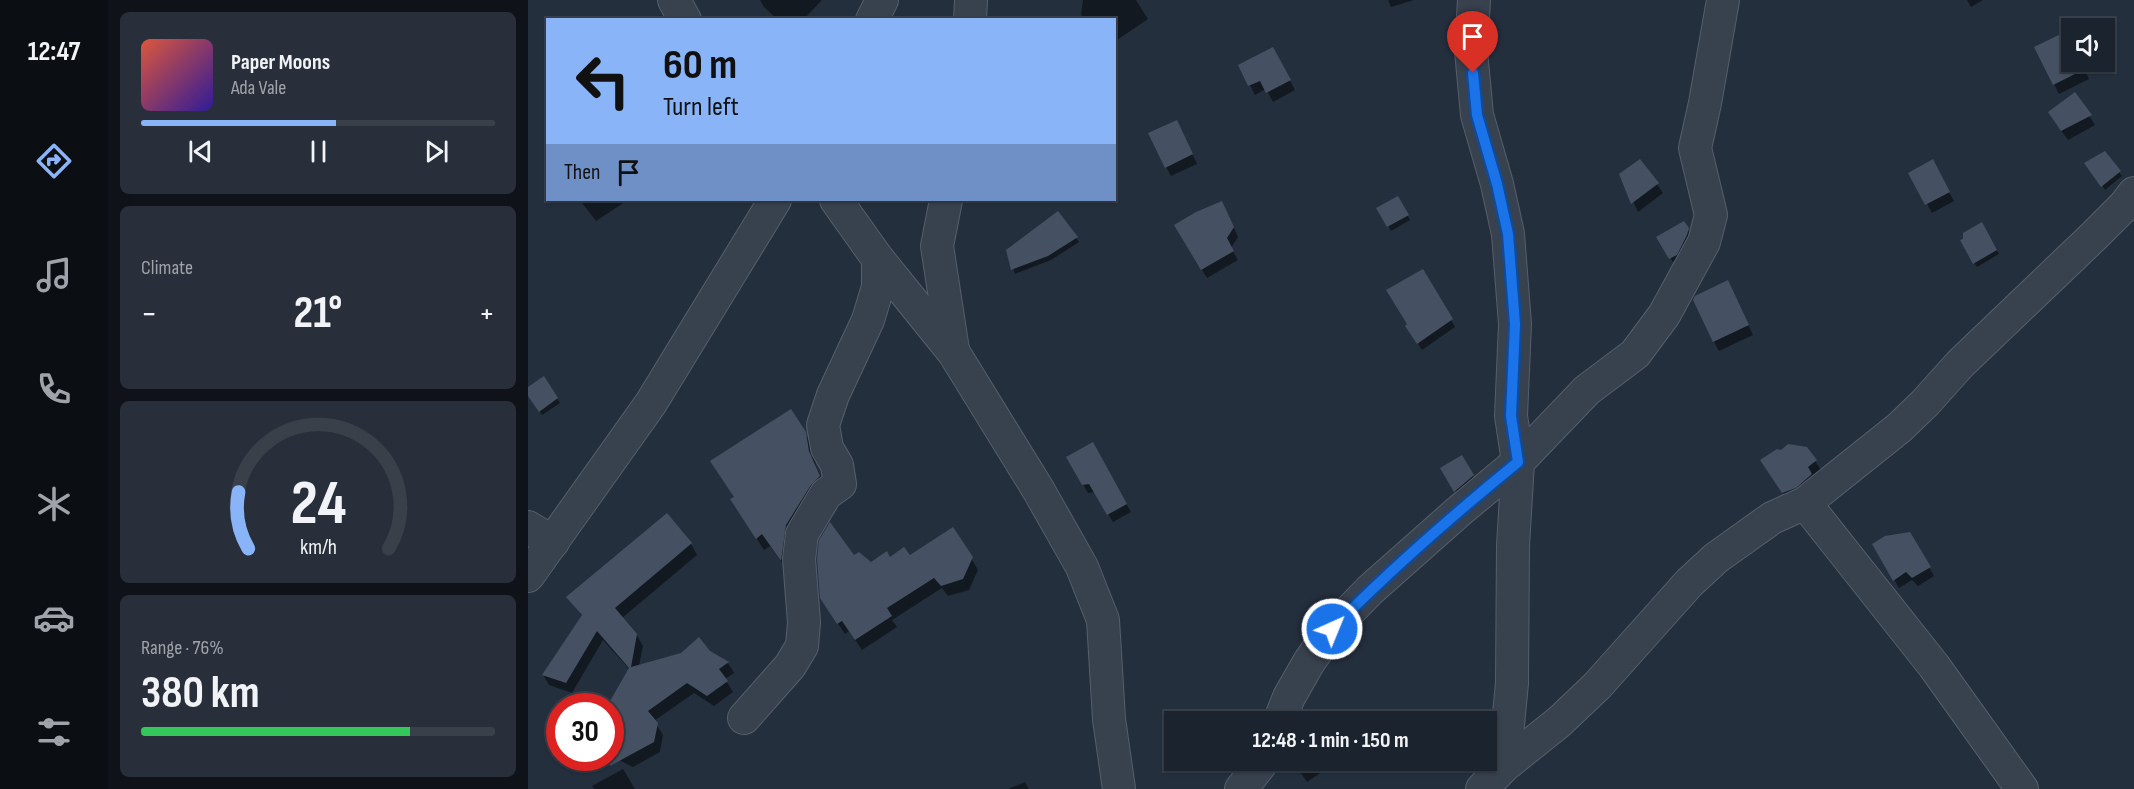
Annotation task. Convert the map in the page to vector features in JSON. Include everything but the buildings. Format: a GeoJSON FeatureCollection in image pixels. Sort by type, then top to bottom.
{"type":"FeatureCollection","features":[{"type":"Feature","properties":{"kind":"street"},"geometry":{"type":"LineString","coordinates":[[674,0],[684,18]]}},
{"type":"Feature","properties":{"kind":"street"},"geometry":{"type":"LineString","coordinates":[[873,18],[882,0]]}},
{"type":"Feature","properties":{"kind":"street"},"geometry":{"type":"LineString","coordinates":[[970,18],[971,0]]}},
{"type":"Feature","properties":{"kind":"street"},"geometry":{"type":"LineString","coordinates":[[1474,0],[1471,51],[1477,115],[1497,184],[1508,234],[1515,324],[1511,416],[1518,462],[1513,546],[1512,683],[1504,766]]}},
{"type":"Feature","properties":{"kind":"street"},"geometry":{"type":"LineString","coordinates":[[1283,711],[1309,662],[1332,629],[1370,590],[1518,462],[1587,390],[1635,354],[1664,315],[1704,242],[1711,215],[1695,148],[1723,0]]}},
{"type":"Feature","properties":{"kind":"street"},"geometry":{"type":"LineString","coordinates":[[1482,789],[1504,766],[1559,722],[1590,693],[1689,584],[1716,558],[1772,518],[1805,503],[1899,428],[1925,404],[1960,364],[2124,206],[2134,193]]}},
{"type":"Feature","properties":{"kind":"street"},"geometry":{"type":"LineString","coordinates":[[837,201],[878,259],[954,353],[1045,501],[1082,567],[1103,620],[1109,719],[1119,789]]}},
{"type":"Feature","properties":{"kind":"street"},"geometry":{"type":"LineString","coordinates":[[946,201],[937,246],[954,353]]}},
{"type":"Feature","properties":{"kind":"street"},"geometry":{"type":"LineString","coordinates":[[528,576],[540,534],[651,404],[763,207]]}},
{"type":"Feature","properties":{"kind":"street"},"geometry":{"type":"LineString","coordinates":[[744,718],[790,666],[802,646],[804,622],[799,559],[802,534],[826,494],[840,484],[837,465],[827,448],[823,425],[833,395],[868,320],[878,287],[878,259]]}},
{"type":"Feature","properties":{"kind":"street"},"geometry":{"type":"LineString","coordinates":[[1805,503],[1934,666],[2022,789]]}},
{"type":"Feature","properties":{"kind":"street"},"geometry":{"type":"LineString","coordinates":[[1242,789],[1256,771]]}},
{"type":"Feature","properties":{"kind":"route"},"geometry":{"type":"LineString","coordinates":[[1332,629],[1370,590],[1518,462],[1511,416],[1515,324],[1508,234],[1497,184],[1477,115],[1473,73]]}}]}
